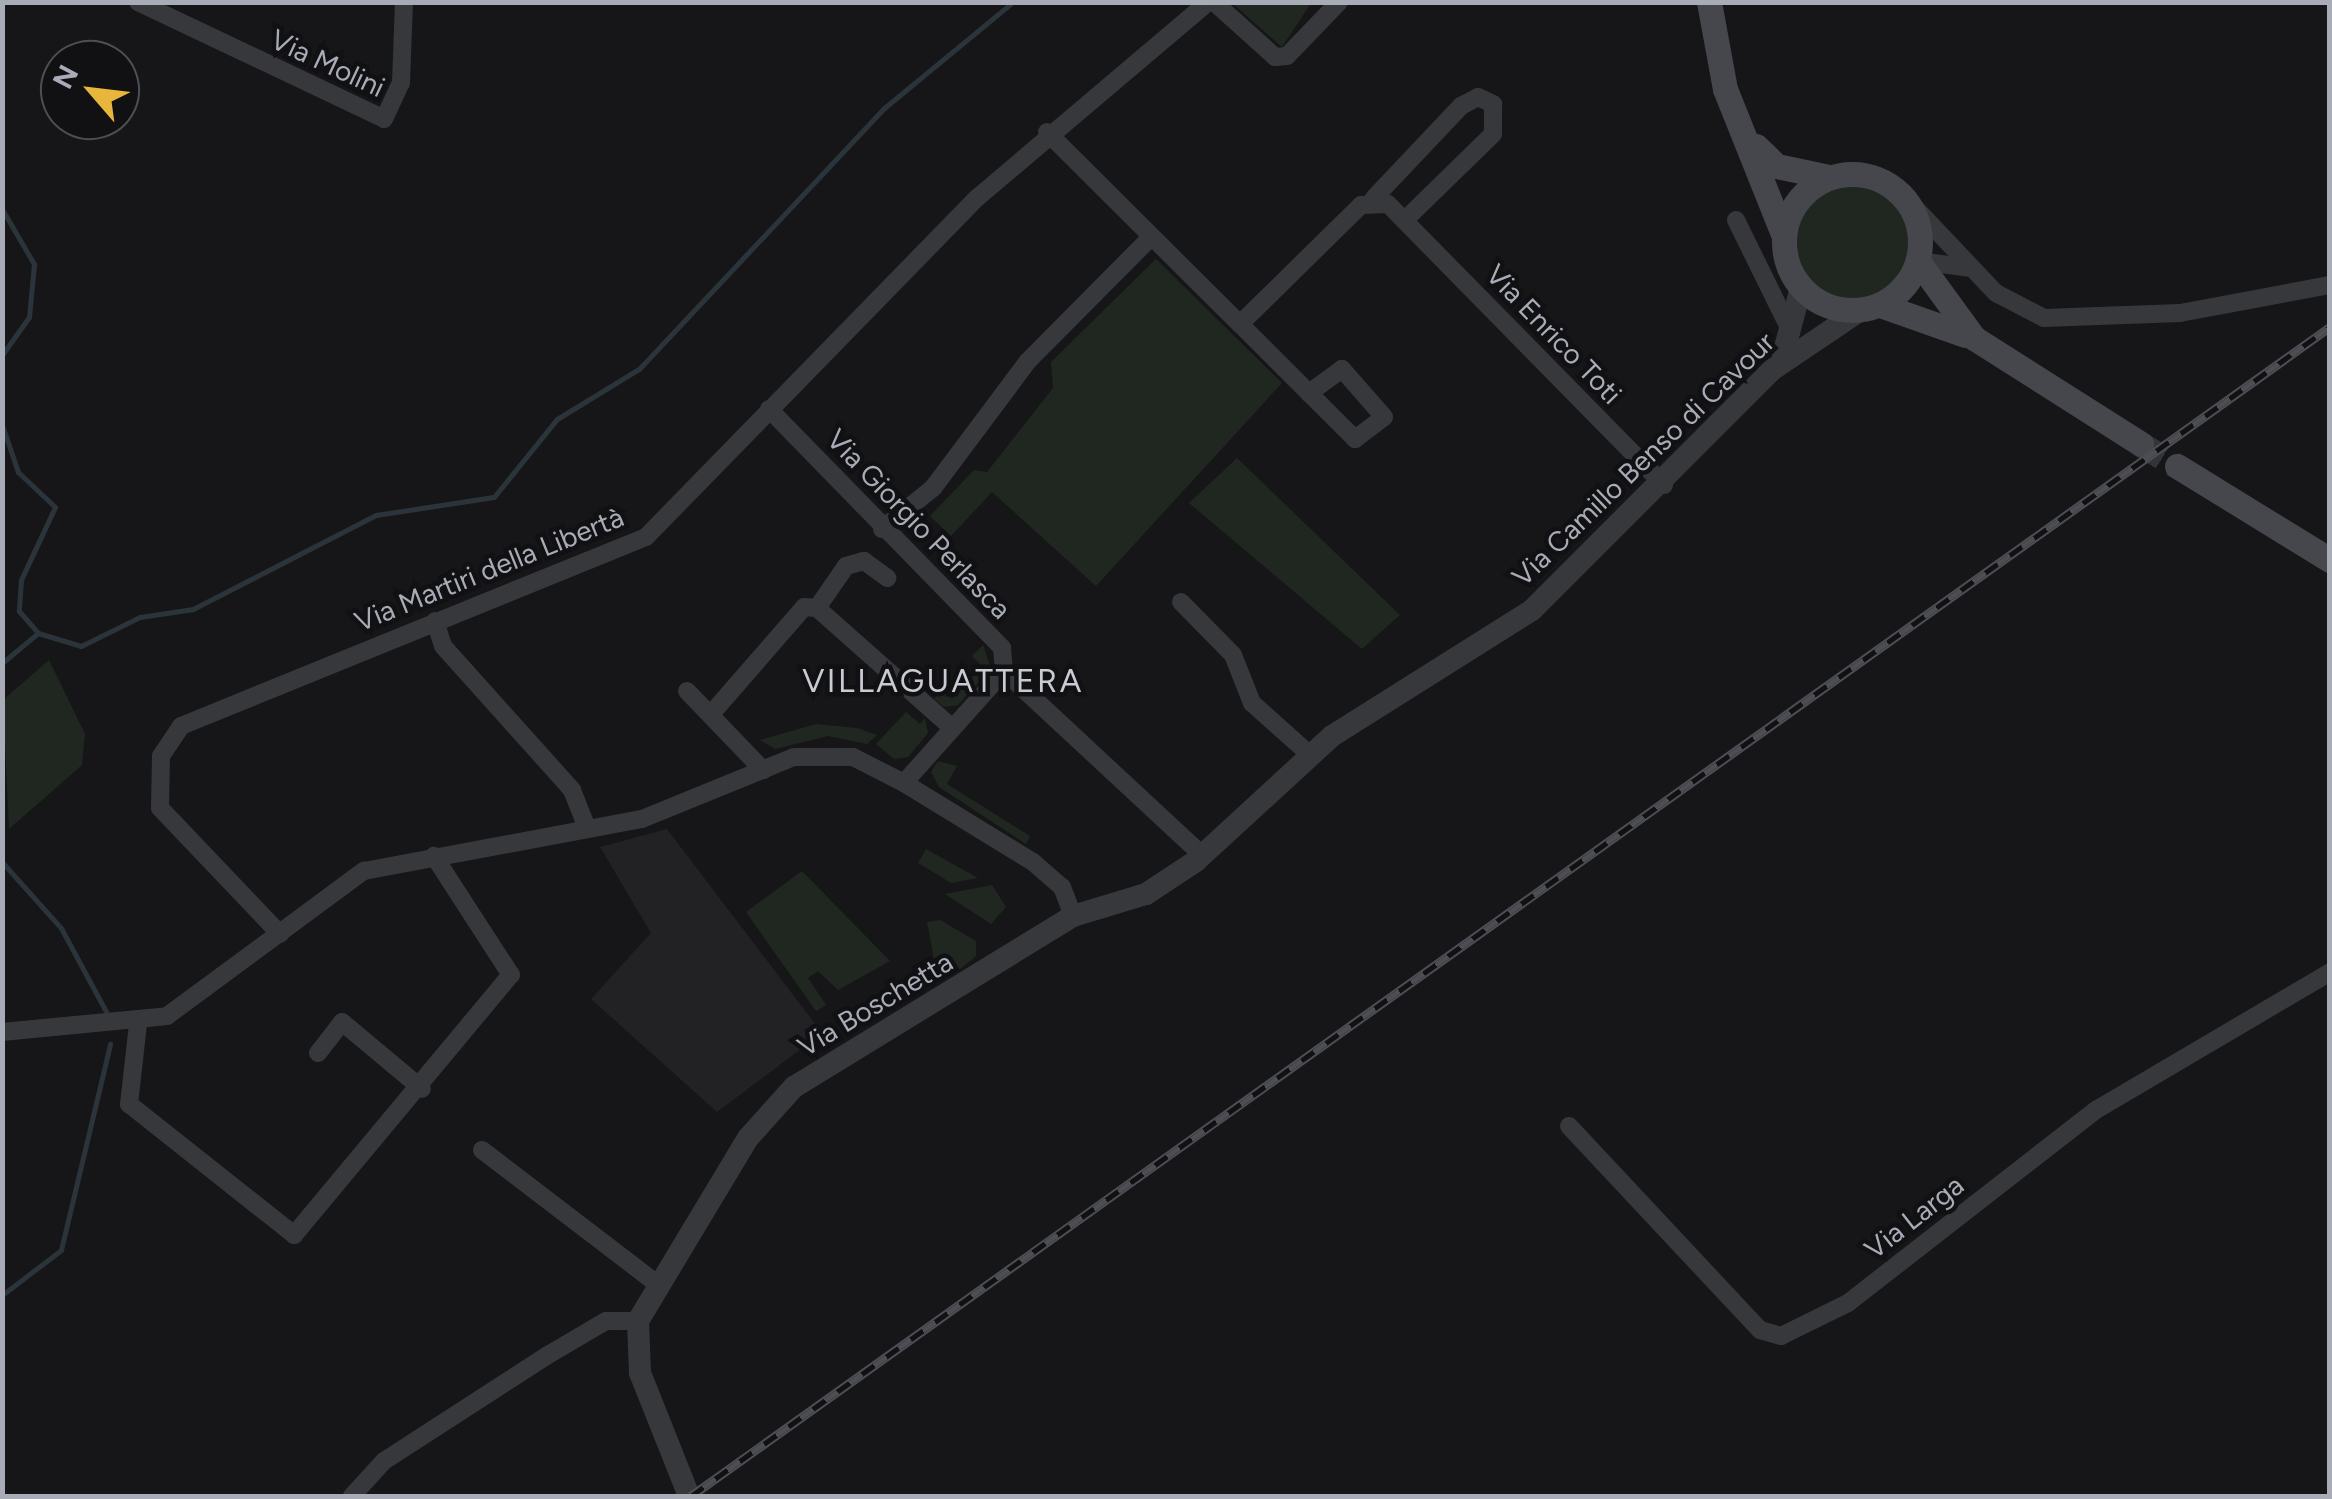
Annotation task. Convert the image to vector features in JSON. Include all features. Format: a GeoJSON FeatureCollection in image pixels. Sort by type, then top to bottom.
{"type":"FeatureCollection","features":[{"type":"Feature","properties":{"kind":"main road"},"geometry":{"type":"LineString","coordinates":[[1708,2],[1742,131],[1784,234],[1800,288],[1974,338],[2141,444]]}},
{"type":"Feature","properties":{"kind":"main road"},"geometry":{"type":"LineString","coordinates":[[1742,131],[1777,166],[1830,177],[1868,175],[1901,194],[1919,225],[1918,261],[1940,297],[1974,338]]}},
{"type":"Feature","properties":{"kind":"main road"},"geometry":{"type":"LineString","coordinates":[[1784,234],[1798,199],[1830,177]]}},
{"type":"Feature","properties":{"kind":"main road"},"geometry":{"type":"LineString","coordinates":[[1870,308],[1918,261]]}},
{"type":"Feature","properties":{"kind":"main road"},"geometry":{"type":"LineString","coordinates":[[2177,466],[2330,560]]}},
{"type":"Feature","properties":{"kind":"street","name":"Via Molini"},"geometry":{"type":"LineString","coordinates":[[138,2],[384,119],[400,83],[404,2]]}},
{"type":"Feature","properties":{"kind":"street"},"geometry":{"type":"LineString","coordinates":[[1211,2],[1275,57],[1288,56],[1339,2]]}},
{"type":"Feature","properties":{"kind":"street","name":"Via Martiri della Libertà"},"geometry":{"type":"LineString","coordinates":[[280,934],[160,808],[161,756],[198,715],[646,537],[768,409],[1047,132],[1211,2]]}},
{"type":"Feature","properties":{"kind":"street"},"geometry":{"type":"LineString","coordinates":[[1240,324],[1374,198],[1462,106],[1478,97],[1493,104],[1493,134],[1406,220]]}},
{"type":"Feature","properties":{"kind":"street"},"geometry":{"type":"LineString","coordinates":[[1047,132],[1309,392]]}},
{"type":"Feature","properties":{"kind":"street"},"geometry":{"type":"LineString","coordinates":[[1901,194],[2017,312],[2044,318],[2180,313],[2330,285]]}},
{"type":"Feature","properties":{"kind":"street","name":"Via Enrico Toti"},"geometry":{"type":"LineString","coordinates":[[1374,198],[1406,220],[1664,486]]}},
{"type":"Feature","properties":{"kind":"street"},"geometry":{"type":"LineString","coordinates":[[1736,220],[1798,341]]}},
{"type":"Feature","properties":{"kind":"street"},"geometry":{"type":"LineString","coordinates":[[882,529],[933,488],[1028,361],[1151,237]]}},
{"type":"Feature","properties":{"kind":"street"},"geometry":{"type":"LineString","coordinates":[[1918,261],[1972,269]]}},
{"type":"Feature","properties":{"kind":"street"},"geometry":{"type":"LineString","coordinates":[[1940,297],[1949,272],[1972,269]]}},
{"type":"Feature","properties":{"kind":"street"},"geometry":{"type":"LineString","coordinates":[[1798,341],[1800,288]]}},
{"type":"Feature","properties":{"kind":"street","name":"Via Camillo Benso di Cavour"},"geometry":{"type":"LineString","coordinates":[[1073,916],[1146,894],[1203,856],[1309,754],[1532,610],[1664,486],[1798,341],[1870,308]]}},
{"type":"Feature","properties":{"kind":"street","name":"Via Giorgio Perlasca"},"geometry":{"type":"LineString","coordinates":[[768,409],[1002,648],[1004,671]]}},
{"type":"Feature","properties":{"kind":"street"},"geometry":{"type":"LineString","coordinates":[[818,608],[846,566],[864,561],[886,578]]}},
{"type":"Feature","properties":{"kind":"street"},"geometry":{"type":"LineString","coordinates":[[1181,602],[1232,655],[1252,703],[1309,754]]}},
{"type":"Feature","properties":{"kind":"street"},"geometry":{"type":"LineString","coordinates":[[712,714],[804,607],[818,608],[951,728]]}},
{"type":"Feature","properties":{"kind":"street"},"geometry":{"type":"LineString","coordinates":[[435,621],[443,646],[572,790],[587,828]]}},
{"type":"Feature","properties":{"kind":"street"},"geometry":{"type":"LineString","coordinates":[[904,782],[1004,671],[1203,856]]}},
{"type":"Feature","properties":{"kind":"street"},"geometry":{"type":"LineString","coordinates":[[687,691],[763,770]]}},
{"type":"Feature","properties":{"kind":"street"},"geometry":{"type":"LineString","coordinates":[[2,1032],[138,1024],[208,991],[364,871],[642,819],[763,770],[828,754],[904,782],[1034,862],[1062,887],[1073,916]]}},
{"type":"Feature","properties":{"kind":"street"},"geometry":{"type":"LineString","coordinates":[[138,1024],[128,1104],[283,1234],[306,1227],[511,975],[434,856]]}},
{"type":"Feature","properties":{"kind":"street","name":"Via Boschetta"},"geometry":{"type":"LineString","coordinates":[[689,1496],[640,1373],[638,1321],[656,1283],[748,1138],[794,1088],[1073,916]]}},
{"type":"Feature","properties":{"kind":"street","name":"Via Larga"},"geometry":{"type":"LineString","coordinates":[[1569,1126],[1760,1330],[1781,1336],[1848,1303],[2096,1110],[2330,972]]}},
{"type":"Feature","properties":{"kind":"street"},"geometry":{"type":"LineString","coordinates":[[318,1052],[342,1022],[422,1089]]}},
{"type":"Feature","properties":{"kind":"street"},"geometry":{"type":"LineString","coordinates":[[482,1150],[656,1283]]}},
{"type":"Feature","properties":{"kind":"street"},"geometry":{"type":"LineString","coordinates":[[352,1496],[384,1461],[548,1355],[606,1321],[638,1321]]}},
{"type":"Feature","properties":{"kind":"shaded area"},"geometry":{"type":"Polygon","coordinates":[[[1233,2],[1311,3],[1282,47],[1233,2]]]}},
{"type":"Feature","properties":{"kind":"shaded area"},"geometry":{"type":"Polygon","coordinates":[[[1853,185],[1875,189],[1894,202],[1907,221],[1911,243],[1907,265],[1894,284],[1875,297],[1853,301],[1831,297],[1812,284],[1799,265],[1795,243],[1799,221],[1812,202],[1831,189],[1853,185]]]}},
{"type":"Feature","properties":{"kind":"shaded area"},"geometry":{"type":"Polygon","coordinates":[[[1156,259],[1282,383],[1096,586],[992,492],[951,536],[930,516],[974,470],[987,472],[1053,388],[1051,362],[1156,259]]]}},
{"type":"Feature","properties":{"kind":"shaded area"},"geometry":{"type":"Polygon","coordinates":[[[1237,458],[1400,615],[1362,649],[1189,503],[1237,458]]]}},
{"type":"Feature","properties":{"kind":"shaded area"},"geometry":{"type":"Polygon","coordinates":[[[983,645],[991,669],[958,705],[944,707],[934,699],[941,690],[952,699],[982,666],[972,656],[983,645]]]}},
{"type":"Feature","properties":{"kind":"shaded area"},"geometry":{"type":"Polygon","coordinates":[[[49,660],[85,734],[82,765],[9,829],[3,700],[49,660]]]}},
{"type":"Feature","properties":{"kind":"shaded area"},"geometry":{"type":"Polygon","coordinates":[[[906,712],[920,724],[925,718],[928,733],[908,757],[894,759],[876,744],[906,712]]]}},
{"type":"Feature","properties":{"kind":"shaded area"},"geometry":{"type":"Polygon","coordinates":[[[816,724],[857,728],[877,735],[867,744],[828,736],[775,749],[760,740],[816,724]]]}},
{"type":"Feature","properties":{"kind":"shaded area"},"geometry":{"type":"Polygon","coordinates":[[[938,761],[957,766],[947,784],[1030,836],[1026,844],[939,787],[931,772],[938,761]]]}},
{"type":"Feature","properties":{"kind":"shaded area"},"geometry":{"type":"Polygon","coordinates":[[[667,829],[822,1033],[717,1112],[591,999],[651,933],[600,847],[667,829]]]}},
{"type":"Feature","properties":{"kind":"shaded area"},"geometry":{"type":"Polygon","coordinates":[[[926,849],[978,878],[951,883],[918,863],[926,849]]]}},
{"type":"Feature","properties":{"kind":"shaded area"},"geometry":{"type":"Polygon","coordinates":[[[802,871],[890,961],[838,990],[818,971],[808,978],[826,1005],[816,1011],[746,912],[802,871]]]}},
{"type":"Feature","properties":{"kind":"shaded area"},"geometry":{"type":"Polygon","coordinates":[[[992,885],[1006,907],[991,924],[945,894],[992,885]]]}},
{"type":"Feature","properties":{"kind":"shaded area"},"geometry":{"type":"Polygon","coordinates":[[[940,920],[976,941],[976,956],[960,969],[934,959],[927,922],[940,920]]]}},
{"type":"Feature","properties":{"kind":"waterway"},"geometry":{"type":"LineString","coordinates":[[2,663],[38,633],[81,646],[140,617],[193,609],[376,515],[494,497],[557,419],[639,369],[883,109],[1013,2]]}},
{"type":"Feature","properties":{"kind":"waterway"},"geometry":{"type":"LineString","coordinates":[[2,209],[34,264],[29,317],[2,355]]}},
{"type":"Feature","properties":{"kind":"waterway"},"geometry":{"type":"LineString","coordinates":[[2,425],[18,472],[55,507],[21,580],[19,611],[38,633]]}},
{"type":"Feature","properties":{"kind":"waterway"},"geometry":{"type":"LineString","coordinates":[[2,862],[61,928],[109,1017]]}},
{"type":"Feature","properties":{"kind":"waterway"},"geometry":{"type":"LineString","coordinates":[[2,1295],[61,1250],[110,1044]]}},
{"type":"Feature","properties":{"kind":"tunnel"},"geometry":{"type":"LineString","coordinates":[[2141,444],[2177,466]]}},
{"type":"Feature","properties":{"kind":"railway"},"geometry":{"type":"LineString","coordinates":[[691,1496],[2330,327]]}},
{"type":"Feature","properties":{"kind":"district","name":"VILLAGUATTERA"},"geometry":{"type":"Point","coordinates":[943,681]}}]}
